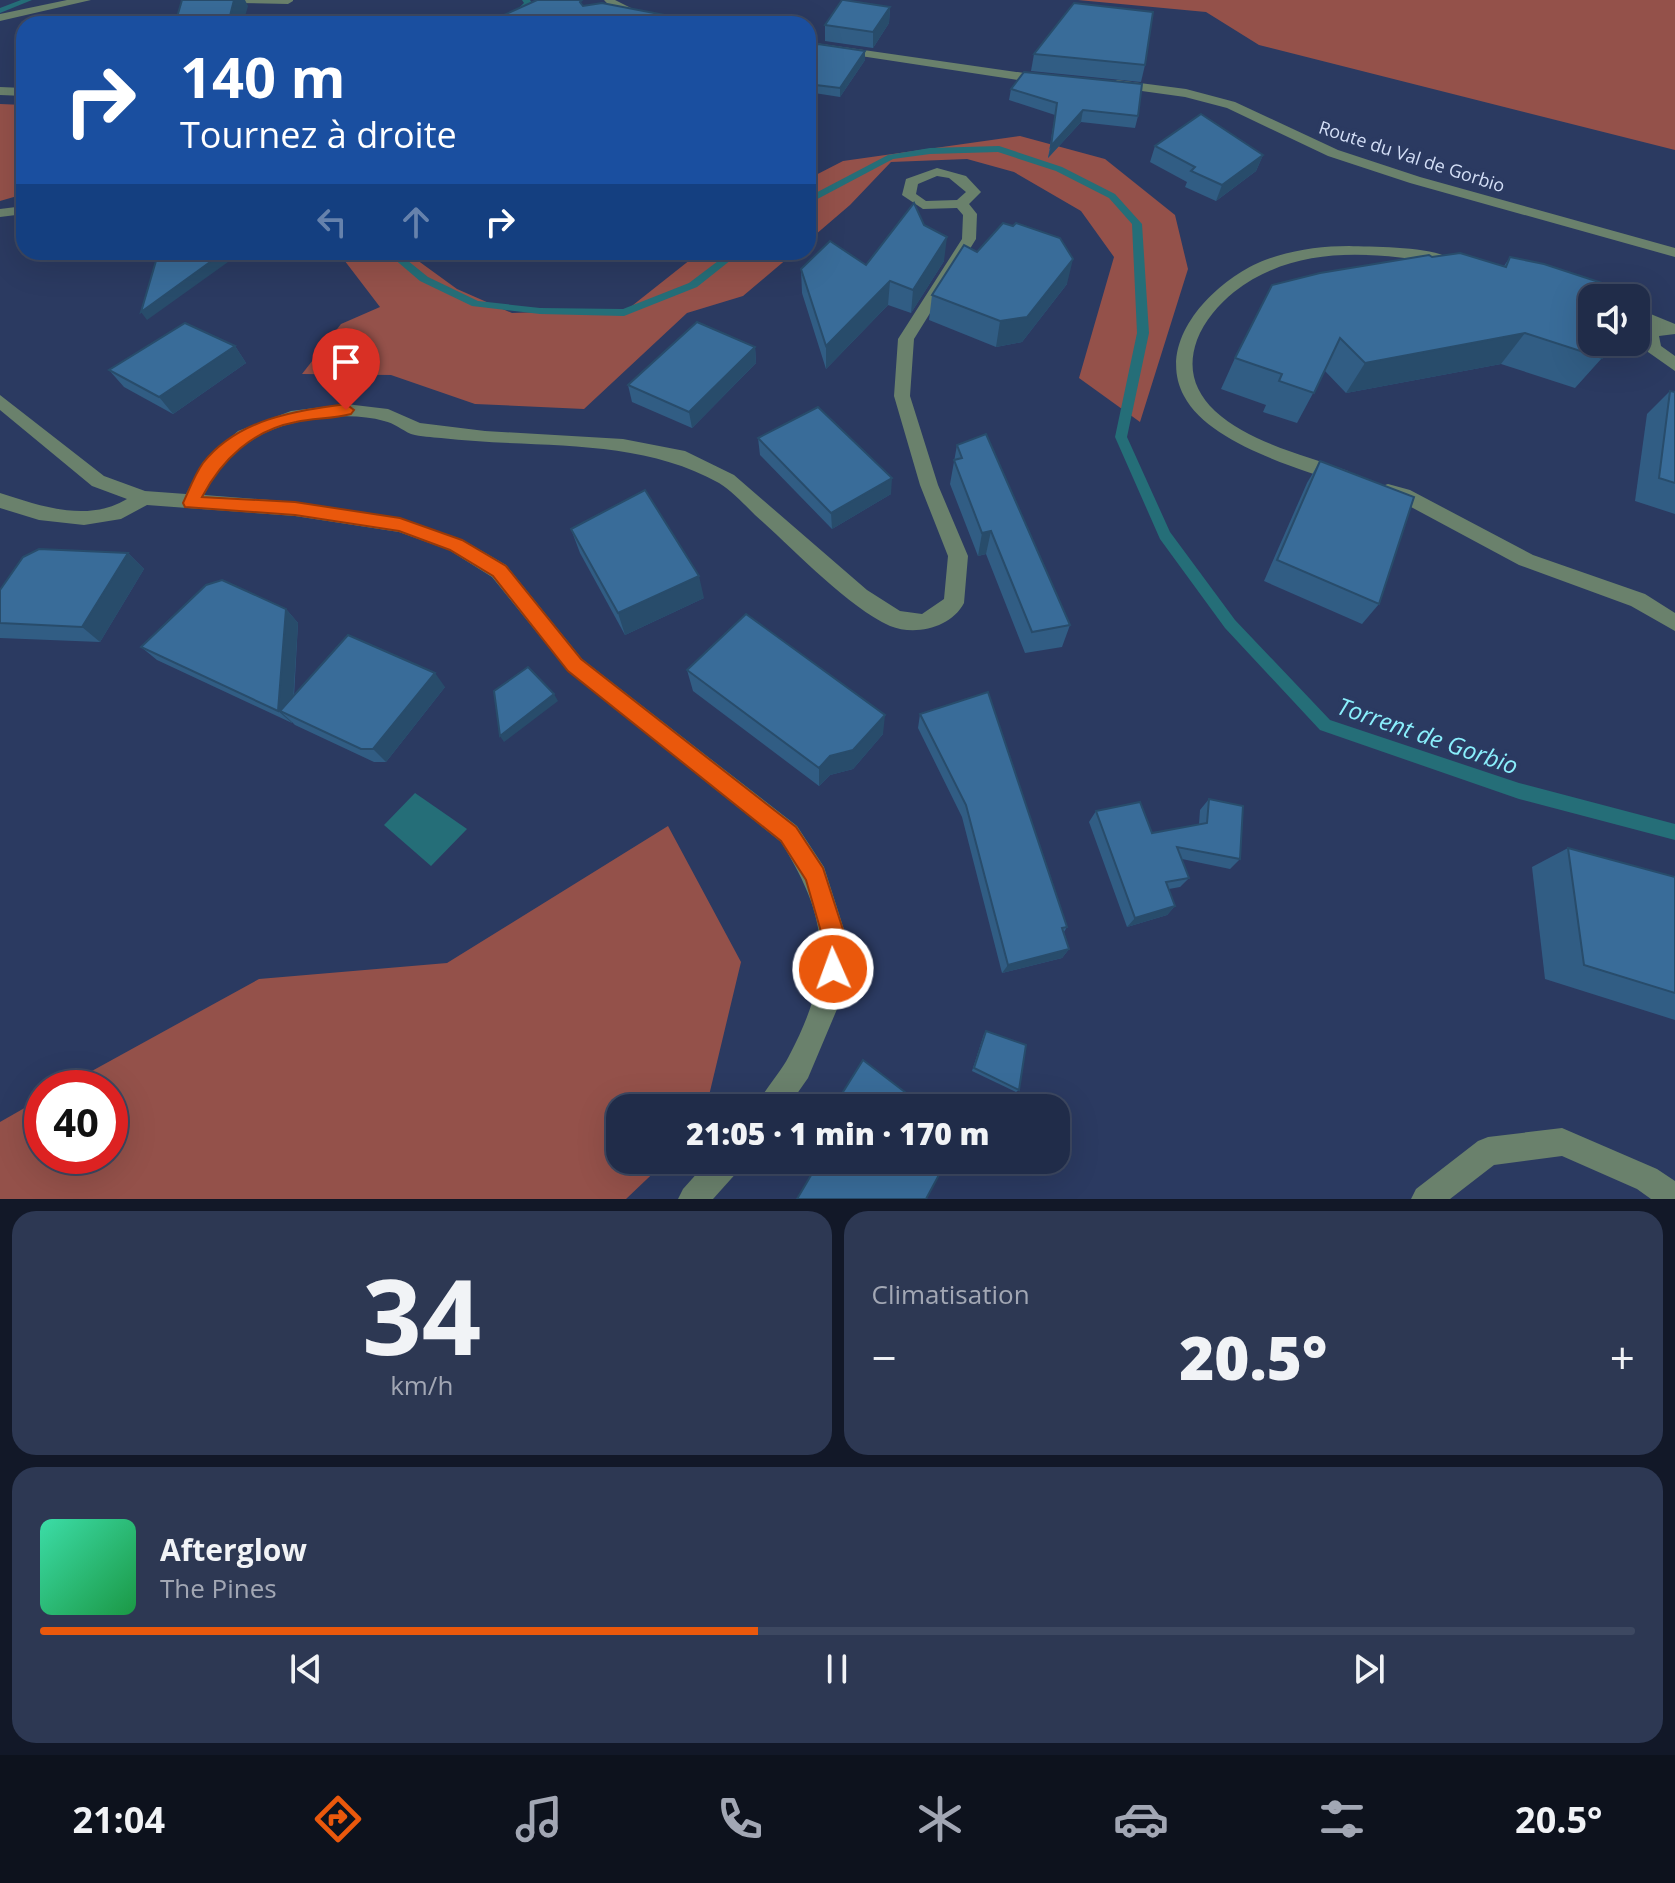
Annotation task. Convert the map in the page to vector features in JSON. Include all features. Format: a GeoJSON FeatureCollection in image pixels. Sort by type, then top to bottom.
{"type":"FeatureCollection","features":[{"type":"Feature","properties":{"kind":"street"},"geometry":{"type":"LineString","coordinates":[[0,18],[86,0]]}},
{"type":"Feature","properties":{"kind":"street"},"geometry":{"type":"LineString","coordinates":[[238,0],[288,1]]}},
{"type":"Feature","properties":{"kind":"street"},"geometry":{"type":"LineString","coordinates":[[605,14],[614,4],[640,16]]}},
{"type":"Feature","properties":{"kind":"street"},"geometry":{"type":"LineString","coordinates":[[816,46],[1062,81]]}},
{"type":"Feature","properties":{"kind":"street","name":"Route du Val de Gorbio"},"geometry":{"type":"LineString","coordinates":[[1110,84],[1186,93],[1231,105],[1347,157],[1430,184],[1675,253]]}},
{"type":"Feature","properties":{"kind":"street"},"geometry":{"type":"LineString","coordinates":[[191,503],[209,467],[244,435],[291,417],[346,410],[388,415],[417,429],[485,437],[623,445],[679,456],[728,480],[860,596],[896,619],[925,623],[954,603],[958,556],[929,485],[902,396],[906,339],[969,239],[970,214],[961,204]]}},
{"type":"Feature","properties":{"kind":"street"},"geometry":{"type":"LineString","coordinates":[[1457,262],[1326,250],[1265,266],[1223,293],[1193,328],[1181,360],[1184,385],[1209,415],[1253,441],[1403,495],[1526,560],[1638,600],[1675,623]]}},
{"type":"Feature","properties":{"kind":"street"},"geometry":{"type":"LineString","coordinates":[[1650,319],[1670,328]]}},
{"type":"Feature","properties":{"kind":"street"},"geometry":{"type":"LineString","coordinates":[[1670,328],[1650,334],[1654,348],[1675,365]]}},
{"type":"Feature","properties":{"kind":"street"},"geometry":{"type":"LineString","coordinates":[[0,401],[98,481],[144,498],[295,509],[400,525],[456,545],[499,571],[575,665],[789,834],[815,875],[835,942],[830,995],[798,1068],[780,1094]]}},
{"type":"Feature","properties":{"kind":"street"},"geometry":{"type":"LineString","coordinates":[[0,500],[22,511],[75,517],[111,515],[144,498]]}},
{"type":"Feature","properties":{"kind":"street"},"geometry":{"type":"LineString","coordinates":[[1426,1199],[1488,1151],[1562,1142],[1647,1179],[1675,1198]]}},
{"type":"Feature","properties":{"kind":"street"},"geometry":{"type":"LineString","coordinates":[[693,1199],[716,1174]]}},
{"type":"Feature","properties":{"kind":"shaded area"},"geometry":{"type":"Polygon","coordinates":[[[1078,0],[1675,0],[1675,150],[1259,45],[1206,12],[1078,0]]]}},
{"type":"Feature","properties":{"kind":"shaded area"},"geometry":{"type":"Polygon","coordinates":[[[0,104],[16,105],[16,196],[0,201],[0,104]]]}},
{"type":"Feature","properties":{"kind":"shaded area"},"geometry":{"type":"Polygon","coordinates":[[[1020,136],[1105,159],[1175,215],[1188,269],[1140,422],[1079,378],[1114,257],[1081,211],[1014,172],[967,159],[891,162],[850,205],[816,234],[816,175],[843,161],[1020,136]]]}},
{"type":"Feature","properties":{"kind":"shaded area"},"geometry":{"type":"Polygon","coordinates":[[[344,260],[417,260],[457,289],[512,313],[628,309],[690,260],[786,260],[743,296],[687,313],[584,409],[475,404],[391,375],[302,374],[341,324],[380,307],[344,260]]]}},
{"type":"Feature","properties":{"kind":"shaded area"},"geometry":{"type":"Polygon","coordinates":[[[415,793],[467,829],[431,866],[384,825],[415,793]]]}},
{"type":"Feature","properties":{"kind":"shaded area"},"geometry":{"type":"Polygon","coordinates":[[[668,826],[741,962],[709,1094],[606,1094],[606,1174],[652,1174],[626,1199],[0,1199],[0,1122],[24,1108],[24,1174],[128,1174],[128,1070],[94,1070],[259,979],[447,963],[668,826]]]}},
{"type":"Feature","properties":{"kind":"building"},"geometry":{"type":"Polygon","coordinates":[[[182,0],[234,0],[230,16],[177,16],[182,0]]]}},
{"type":"Feature","properties":{"kind":"building"},"geometry":{"type":"Polygon","coordinates":[[[537,0],[582,0],[583,6],[602,3],[670,16],[502,16],[537,0]]]}},
{"type":"Feature","properties":{"kind":"building"},"geometry":{"type":"Polygon","coordinates":[[[842,0],[890,7],[873,32],[825,25],[842,0]]]}},
{"type":"Feature","properties":{"kind":"building"},"geometry":{"type":"Polygon","coordinates":[[[1074,3],[1153,12],[1145,65],[1034,54],[1074,3]]]}},
{"type":"Feature","properties":{"kind":"building"},"geometry":{"type":"Polygon","coordinates":[[[818,44],[865,51],[840,88],[816,85],[818,44]]]}},
{"type":"Feature","properties":{"kind":"building"},"geometry":{"type":"Polygon","coordinates":[[[1024,72],[1142,84],[1138,116],[1083,110],[1051,146],[1057,103],[1011,89],[1024,72]]]}},
{"type":"Feature","properties":{"kind":"building"},"geometry":{"type":"Polygon","coordinates":[[[1201,114],[1263,155],[1222,185],[1191,171],[1195,167],[1155,146],[1201,114]]]}},
{"type":"Feature","properties":{"kind":"building"},"geometry":{"type":"Polygon","coordinates":[[[914,203],[924,225],[947,237],[913,290],[890,281],[826,346],[801,269],[810,260],[816,260],[816,255],[830,241],[866,265],[914,203]]]}},
{"type":"Feature","properties":{"kind":"building"},"geometry":{"type":"Polygon","coordinates":[[[1003,223],[1013,226],[1016,223],[1060,238],[1073,259],[1027,317],[1000,321],[932,295],[964,245],[977,252],[1003,223]]]}},
{"type":"Feature","properties":{"kind":"building"},"geometry":{"type":"Polygon","coordinates":[[[1460,253],[1506,267],[1510,257],[1544,264],[1605,284],[1578,284],[1578,350],[1525,333],[1365,363],[1340,338],[1314,393],[1279,381],[1282,374],[1235,358],[1272,285],[1320,273],[1429,255],[1460,253]]]}},
{"type":"Feature","properties":{"kind":"building"},"geometry":{"type":"Polygon","coordinates":[[[156,260],[213,260],[141,312],[156,260]]]}},
{"type":"Feature","properties":{"kind":"building"},"geometry":{"type":"Polygon","coordinates":[[[697,322],[755,347],[689,412],[628,385],[697,322]]]}},
{"type":"Feature","properties":{"kind":"building"},"geometry":{"type":"Polygon","coordinates":[[[185,323],[235,346],[159,397],[109,370],[185,323]]]}},
{"type":"Feature","properties":{"kind":"building"},"geometry":{"type":"Polygon","coordinates":[[[1670,391],[1675,392],[1675,483],[1659,478],[1670,391]]]}},
{"type":"Feature","properties":{"kind":"building"},"geometry":{"type":"Polygon","coordinates":[[[818,407],[892,478],[831,513],[758,438],[818,407]]]}},
{"type":"Feature","properties":{"kind":"building"},"geometry":{"type":"Polygon","coordinates":[[[986,434],[1070,625],[1032,632],[991,531],[982,533],[954,460],[962,458],[957,445],[986,434]]]}},
{"type":"Feature","properties":{"kind":"building"},"geometry":{"type":"Polygon","coordinates":[[[1320,461],[1414,497],[1379,604],[1277,560],[1320,461]]]}},
{"type":"Feature","properties":{"kind":"building"},"geometry":{"type":"Polygon","coordinates":[[[645,490],[699,576],[618,613],[571,529],[645,490]]]}},
{"type":"Feature","properties":{"kind":"building"},"geometry":{"type":"Polygon","coordinates":[[[39,549],[128,553],[82,627],[0,623],[0,590],[23,557],[39,549]]]}},
{"type":"Feature","properties":{"kind":"building"},"geometry":{"type":"Polygon","coordinates":[[[222,580],[286,609],[278,711],[141,647],[206,585],[222,580]]]}},
{"type":"Feature","properties":{"kind":"building"},"geometry":{"type":"Polygon","coordinates":[[[746,614],[885,715],[853,750],[830,756],[819,768],[687,670],[746,614]]]}},
{"type":"Feature","properties":{"kind":"building"},"geometry":{"type":"Polygon","coordinates":[[[348,635],[435,673],[373,749],[361,749],[280,711],[348,635]]]}},
{"type":"Feature","properties":{"kind":"building"},"geometry":{"type":"Polygon","coordinates":[[[528,667],[554,694],[500,736],[494,691],[528,667]]]}},
{"type":"Feature","properties":{"kind":"building"},"geometry":{"type":"Polygon","coordinates":[[[988,692],[1067,927],[1062,928],[1069,949],[1008,965],[966,805],[920,714],[988,692]]]}},
{"type":"Feature","properties":{"kind":"building"},"geometry":{"type":"Polygon","coordinates":[[[1209,799],[1243,806],[1240,859],[1177,847],[1189,878],[1166,882],[1175,906],[1135,918],[1096,811],[1140,802],[1152,833],[1207,823],[1209,799]]]}},
{"type":"Feature","properties":{"kind":"building"},"geometry":{"type":"Polygon","coordinates":[[[1568,848],[1675,877],[1675,993],[1584,965],[1568,848]]]}},
{"type":"Feature","properties":{"kind":"building"},"geometry":{"type":"Polygon","coordinates":[[[986,1031],[1026,1045],[1019,1090],[974,1068],[986,1031]]]}},
{"type":"Feature","properties":{"kind":"building"},"geometry":{"type":"Polygon","coordinates":[[[863,1060],[907,1094],[842,1094],[863,1060]]]}},
{"type":"Feature","properties":{"kind":"building"},"geometry":{"type":"Polygon","coordinates":[[[812,1174],[939,1174],[926,1199],[797,1199],[812,1174]]]}},
{"type":"Feature","properties":{"kind":"waterway","name":"Torrent de Gorbio"},"geometry":{"type":"LineString","coordinates":[[0,11],[28,0]]}},
{"type":"Feature","properties":{"kind":"waterway","name":"Torrent de Gorbio"},"geometry":{"type":"LineString","coordinates":[[514,16],[528,3],[526,0]]}},
{"type":"Feature","properties":{"kind":"waterway","name":"Torrent de Gorbio"},"geometry":{"type":"LineString","coordinates":[[816,197],[891,157],[930,151],[999,149],[1059,169],[1112,196],[1137,224],[1143,333],[1121,437],[1165,535],[1230,624],[1325,725],[1519,791],[1675,832]]}},
{"type":"Feature","properties":{"kind":"waterway","name":"Torrent de Gorbio"},"geometry":{"type":"LineString","coordinates":[[401,260],[424,279],[476,304],[540,311],[624,313],[693,285],[726,260]]}},
{"type":"Feature","properties":{"kind":"route"},"geometry":{"type":"LineString","coordinates":[[346,410],[291,417],[244,435],[209,467],[191,503],[295,509],[400,525],[456,545],[499,571],[575,665],[789,834],[815,875],[835,942],[833,969]]}}]}
